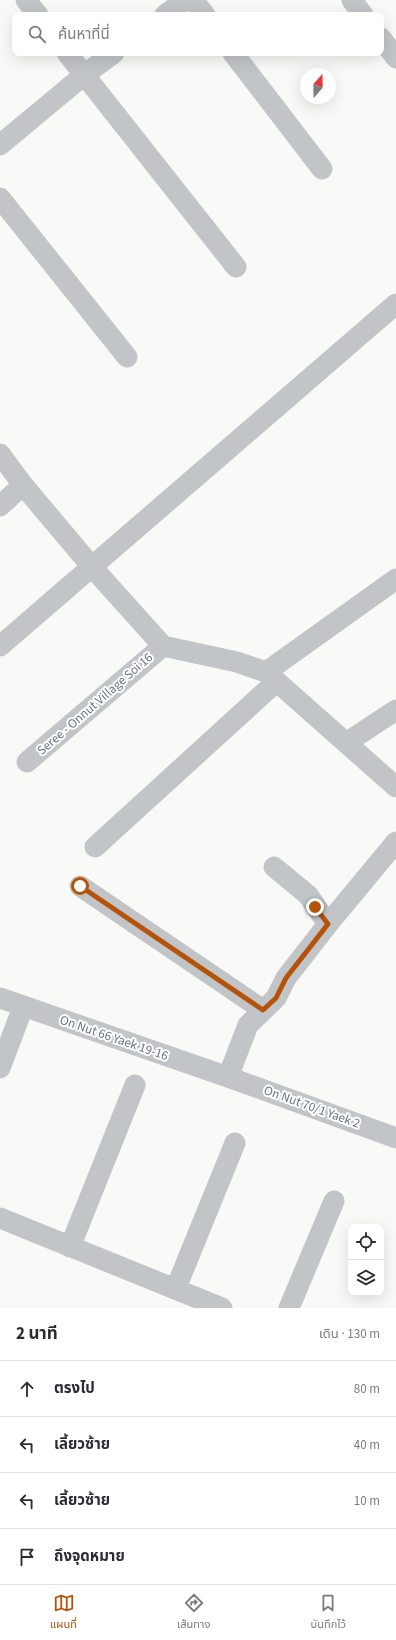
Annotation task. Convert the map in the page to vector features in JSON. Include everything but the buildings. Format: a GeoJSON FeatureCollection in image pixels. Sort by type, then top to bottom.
{"type":"FeatureCollection","features":[{"type":"Feature","properties":{"kind":"street"},"geometry":{"type":"LineString","coordinates":[[26,0],[36,12]]}},
{"type":"Feature","properties":{"kind":"street"},"geometry":{"type":"LineString","coordinates":[[169,12],[185,0]]}},
{"type":"Feature","properties":{"kind":"street"},"geometry":{"type":"LineString","coordinates":[[193,0],[202,12]]}},
{"type":"Feature","properties":{"kind":"street"},"geometry":{"type":"LineString","coordinates":[[352,0],[361,12]]}},
{"type":"Feature","properties":{"kind":"street"},"geometry":{"type":"LineString","coordinates":[[384,42],[396,58]]}},
{"type":"Feature","properties":{"kind":"street"},"geometry":{"type":"LineString","coordinates":[[69,56],[236,267]]}},
{"type":"Feature","properties":{"kind":"street"},"geometry":{"type":"LineString","coordinates":[[0,145],[84,75],[110,56]]}},
{"type":"Feature","properties":{"kind":"street"},"geometry":{"type":"LineString","coordinates":[[236,56],[322,169]]}},
{"type":"Feature","properties":{"kind":"street"},"geometry":{"type":"LineString","coordinates":[[0,198],[127,357]]}},
{"type":"Feature","properties":{"kind":"street"},"geometry":{"type":"LineString","coordinates":[[0,646],[396,304]]}},
{"type":"Feature","properties":{"kind":"street"},"geometry":{"type":"LineString","coordinates":[[0,454],[23,485],[92,567],[163,646],[237,662],[271,677],[396,787]]}},
{"type":"Feature","properties":{"kind":"street"},"geometry":{"type":"LineString","coordinates":[[0,506],[23,485]]}},
{"type":"Feature","properties":{"kind":"street"},"geometry":{"type":"LineString","coordinates":[[95,848],[271,677],[396,579]]}},
{"type":"Feature","properties":{"kind":"street","name":"Seree - Onnut Village Soi 16"},"geometry":{"type":"LineString","coordinates":[[27,762],[163,646]]}},
{"type":"Feature","properties":{"kind":"street"},"geometry":{"type":"LineString","coordinates":[[346,743],[396,710]]}},
{"type":"Feature","properties":{"kind":"street"},"geometry":{"type":"LineString","coordinates":[[228,1077],[248,1025],[276,998],[286,978],[328,924],[396,842]]}},
{"type":"Feature","properties":{"kind":"street"},"geometry":{"type":"LineString","coordinates":[[274,867],[308,895],[328,924]]}},
{"type":"Feature","properties":{"kind":"street"},"geometry":{"type":"LineString","coordinates":[[80,886],[263,1010]]}},
{"type":"Feature","properties":{"kind":"street","name":"On Nut 66 Yaek 19-16"},"geometry":{"type":"LineString","coordinates":[[0,998],[228,1077]]}},
{"type":"Feature","properties":{"kind":"street"},"geometry":{"type":"LineString","coordinates":[[0,1068],[23,1007]]}},
{"type":"Feature","properties":{"kind":"street","name":"On Nut 70/1 Yaek 2"},"geometry":{"type":"LineString","coordinates":[[228,1077],[396,1138]]}},
{"type":"Feature","properties":{"kind":"street"},"geometry":{"type":"LineString","coordinates":[[70,1247],[135,1085]]}},
{"type":"Feature","properties":{"kind":"street"},"geometry":{"type":"LineString","coordinates":[[176,1288],[235,1143]]}},
{"type":"Feature","properties":{"kind":"street"},"geometry":{"type":"LineString","coordinates":[[289,1308],[334,1201]]}},
{"type":"Feature","properties":{"kind":"street"},"geometry":{"type":"LineString","coordinates":[[0,1218],[176,1288],[222,1308]]}},
{"type":"Feature","properties":{"kind":"route"},"geometry":{"type":"LineString","coordinates":[[80,886],[263,1010],[276,998],[286,978],[328,924],[315,907]]}}]}
